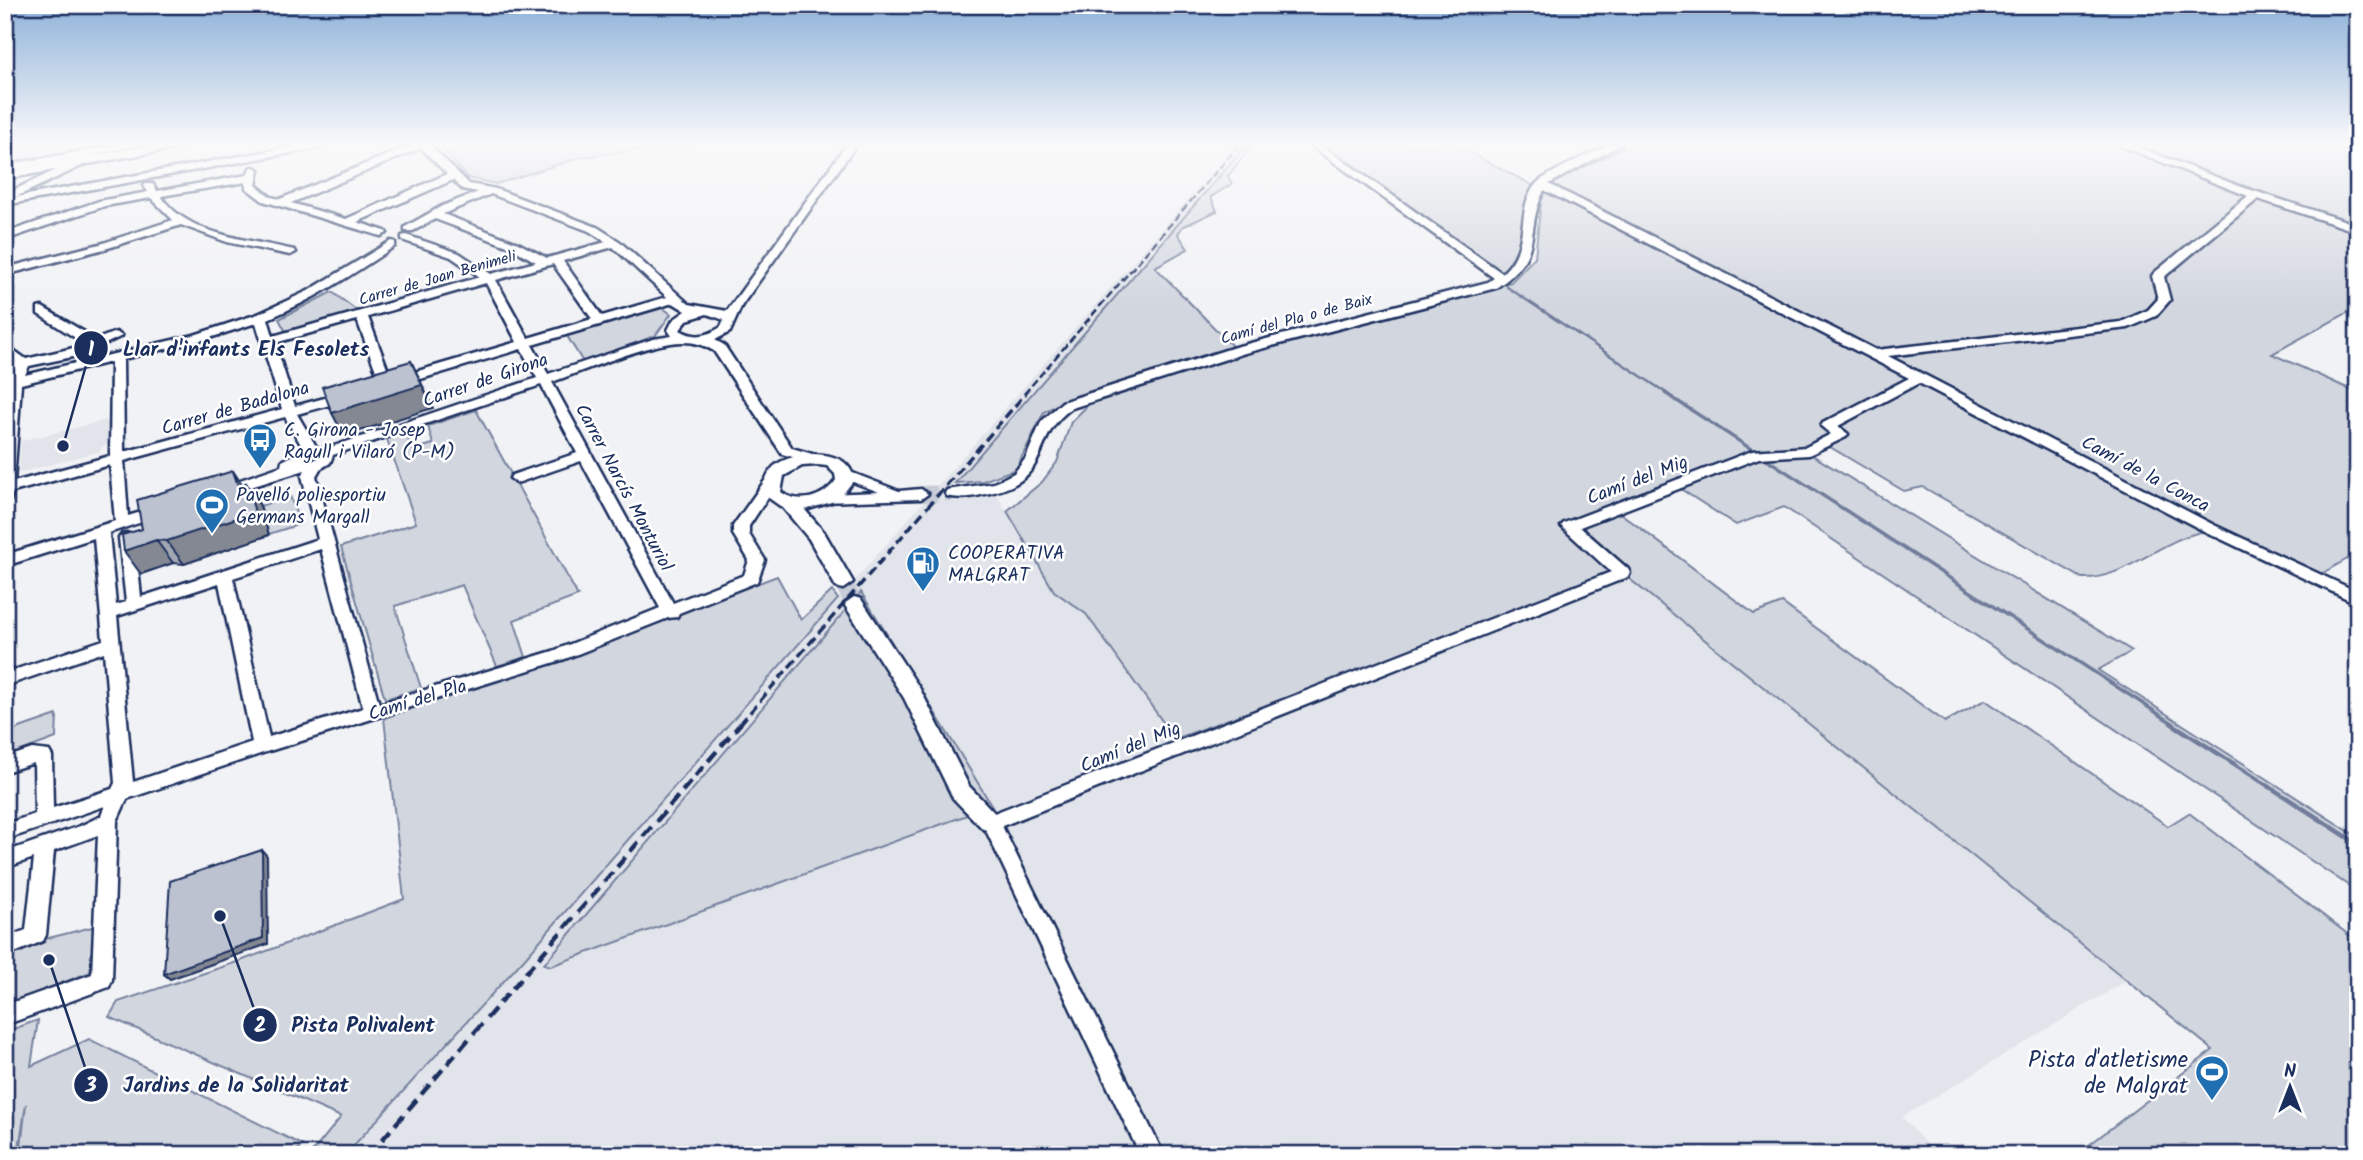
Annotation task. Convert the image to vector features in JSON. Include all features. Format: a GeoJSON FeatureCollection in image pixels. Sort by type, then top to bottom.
{"type":"FeatureCollection","features":[{"type":"Feature","properties":{"kind":"street"},"geometry":{"type":"LineString","coordinates":[[5,237],[103,203],[127,198]]}},
{"type":"Feature","properties":{"kind":"street"},"geometry":{"type":"LineString","coordinates":[[158,198],[182,221],[201,231],[290,252]]}},
{"type":"Feature","properties":{"kind":"street"},"geometry":{"type":"LineString","coordinates":[[270,198],[348,223],[397,231],[455,255],[489,278]]}},
{"type":"Feature","properties":{"kind":"street"},"geometry":{"type":"LineString","coordinates":[[281,203],[293,198]]}},
{"type":"Feature","properties":{"kind":"street"},"geometry":{"type":"LineString","coordinates":[[348,223],[403,198]]}},
{"type":"Feature","properties":{"kind":"street"},"geometry":{"type":"LineString","coordinates":[[10,383],[174,344],[261,318],[325,288],[391,244],[397,231],[466,198]]}},
{"type":"Feature","properties":{"kind":"street"},"geometry":{"type":"LineString","coordinates":[[511,198],[579,223],[615,243],[681,307],[676,323],[678,334]]}},
{"type":"Feature","properties":{"kind":"street"},"geometry":{"type":"LineString","coordinates":[[752,510],[787,503],[916,494],[882,489],[845,474],[834,462],[787,451],[719,341],[729,326],[729,318],[736,305],[813,198]]}},
{"type":"Feature","properties":{"kind":"street"},"geometry":{"type":"LineString","coordinates":[[1390,198],[1503,279],[1522,259],[1529,241],[1534,198]]}},
{"type":"Feature","properties":{"kind":"street"},"geometry":{"type":"LineString","coordinates":[[1569,198],[1919,379]]}},
{"type":"Feature","properties":{"kind":"street"},"geometry":{"type":"LineString","coordinates":[[1874,354],[2124,325],[2151,313],[2164,300],[2158,276],[2252,198]]}},
{"type":"Feature","properties":{"kind":"street"},"geometry":{"type":"LineString","coordinates":[[2265,198],[2358,229]]}},
{"type":"Feature","properties":{"kind":"street"},"geometry":{"type":"LineString","coordinates":[[434,215],[552,262],[599,320]]}},
{"type":"Feature","properties":{"kind":"street"},"geometry":{"type":"LineString","coordinates":[[5,272],[104,246],[182,221]]}},
{"type":"Feature","properties":{"kind":"street","name":"Carrer de Joan Benimeli"},"geometry":{"type":"LineString","coordinates":[[268,341],[615,243]]}},
{"type":"Feature","properties":{"kind":"street","name":"Carrer Narcís Monturiol"},"geometry":{"type":"LineString","coordinates":[[489,278],[671,613]]}},
{"type":"Feature","properties":{"kind":"street","name":"Camí del Pla o de Baix"},"geometry":{"type":"LineString","coordinates":[[953,493],[992,488],[1021,474],[1034,457],[1042,428],[1053,414],[1067,405],[1240,349],[1492,285],[1503,279]]}},
{"type":"Feature","properties":{"kind":"street","name":"Carrer de Badalona"},"geometry":{"type":"LineString","coordinates":[[6,489],[290,413],[599,320],[681,307],[708,311],[736,305]]}},
{"type":"Feature","properties":{"kind":"street"},"geometry":{"type":"LineString","coordinates":[[42,311],[82,337],[89,347]]}},
{"type":"Feature","properties":{"kind":"street"},"geometry":{"type":"LineString","coordinates":[[708,311],[729,318]]}},
{"type":"Feature","properties":{"kind":"street"},"geometry":{"type":"LineString","coordinates":[[361,315],[375,388]]}},
{"type":"Feature","properties":{"kind":"street"},"geometry":{"type":"LineString","coordinates":[[261,318],[290,413],[310,459],[309,476],[325,542],[373,713]]}},
{"type":"Feature","properties":{"kind":"street","name":"Carrer de Girona"},"geometry":{"type":"LineString","coordinates":[[206,493],[678,334],[719,341]]}},
{"type":"Feature","properties":{"kind":"street"},"geometry":{"type":"LineString","coordinates":[[5,368],[89,347],[116,337]]}},
{"type":"Feature","properties":{"kind":"street"},"geometry":{"type":"LineString","coordinates":[[5,348],[24,363]]}},
{"type":"Feature","properties":{"kind":"street"},"geometry":{"type":"LineString","coordinates":[[117,358],[117,460],[134,605]]}},
{"type":"Feature","properties":{"kind":"street"},"geometry":{"type":"LineString","coordinates":[[5,498],[10,383],[24,363]]}},
{"type":"Feature","properties":{"kind":"street","name":"Camí de la Conca"},"geometry":{"type":"LineString","coordinates":[[1919,379],[2209,528],[2358,599]]}},
{"type":"Feature","properties":{"kind":"street","name":"Camí del Mig"},"geometry":{"type":"LineString","coordinates":[[991,822],[1622,573],[1569,526],[1757,454],[1809,451],[1841,434],[1828,426],[1919,379]]}},
{"type":"Feature","properties":{"kind":"street","name":"Camí del Pla"},"geometry":{"type":"LineString","coordinates":[[5,832],[262,746],[559,655],[671,613],[754,575],[757,559],[741,534],[744,521],[785,463],[787,451]]}},
{"type":"Feature","properties":{"kind":"street"},"geometry":{"type":"LineString","coordinates":[[517,478],[586,455]]}},
{"type":"Feature","properties":{"kind":"street"},"geometry":{"type":"LineString","coordinates":[[814,459],[787,466],[774,477],[772,494],[787,503],[817,536],[843,582]]}},
{"type":"Feature","properties":{"kind":"street"},"geometry":{"type":"LineString","coordinates":[[817,536],[817,517],[824,500],[841,487],[845,474]]}},
{"type":"Feature","properties":{"kind":"street"},"geometry":{"type":"LineString","coordinates":[[5,558],[174,503]]}},
{"type":"Feature","properties":{"kind":"street"},"geometry":{"type":"LineString","coordinates":[[5,558],[102,530],[123,520]]}},
{"type":"Feature","properties":{"kind":"street"},"geometry":{"type":"LineString","coordinates":[[5,1015],[102,980],[108,821],[124,783],[102,530]]}},
{"type":"Feature","properties":{"kind":"street"},"geometry":{"type":"LineString","coordinates":[[109,613],[325,542]]}},
{"type":"Feature","properties":{"kind":"street"},"geometry":{"type":"LineString","coordinates":[[225,575],[262,746]]}},
{"type":"Feature","properties":{"kind":"street"},"geometry":{"type":"LineString","coordinates":[[854,604],[912,695],[961,792],[991,822],[1152,1155]]}},
{"type":"Feature","properties":{"kind":"street"},"geometry":{"type":"LineString","coordinates":[[5,680],[111,643]]}},
{"type":"Feature","properties":{"kind":"street"},"geometry":{"type":"LineString","coordinates":[[5,765],[32,756],[43,756],[44,819]]}},
{"type":"Feature","properties":{"kind":"street"},"geometry":{"type":"LineString","coordinates":[[5,860],[108,821]]}},
{"type":"Feature","properties":{"kind":"street"},"geometry":{"type":"LineString","coordinates":[[5,948],[36,935],[45,847]]}},
{"type":"Feature","properties":{"kind":"shaded area"},"geometry":{"type":"Polygon","coordinates":[[[1189,198],[1200,198],[942,498],[980,499],[997,495],[1054,591],[1086,614],[1174,738],[1622,573],[2126,981],[1902,1117],[1936,1155],[345,1155],[524,959],[1189,198]],[[860,592],[545,964],[551,966],[991,806],[860,592]]]}},
{"type":"Feature","properties":{"kind":"shaded area"},"geometry":{"type":"Polygon","coordinates":[[[1200,198],[1211,198],[1217,211],[1182,227],[1178,234],[1188,249],[1155,267],[1233,347],[1066,400],[1044,412],[1016,469],[983,481],[955,483],[1200,198]]]}},
{"type":"Feature","properties":{"kind":"shaded area"},"geometry":{"type":"Polygon","coordinates":[[[1396,198],[1529,198],[1519,244],[1500,274],[1396,198]]]}},
{"type":"Feature","properties":{"kind":"shaded area"},"geometry":{"type":"Polygon","coordinates":[[[1543,198],[2259,198],[2358,232],[2358,307],[2272,354],[2358,393],[2358,553],[2319,575],[2208,531],[2176,541],[2114,572],[2082,578],[1923,487],[1904,491],[1830,447],[1809,453],[2132,651],[2098,670],[2353,834],[2358,831],[2358,892],[1784,507],[1736,525],[1679,488],[1615,509],[1754,614],[1782,603],[1945,722],[1985,700],[2168,826],[2189,813],[2358,942],[2355,958],[2358,960],[2358,1155],[2076,1155],[2213,1050],[1622,573],[1175,739],[1086,614],[1054,591],[1007,511],[1042,482],[1057,462],[1071,422],[1094,399],[1241,352],[1511,282],[1535,257],[1543,198]]]}},
{"type":"Feature","properties":{"kind":"shaded area"},"geometry":{"type":"Polygon","coordinates":[[[2276,198],[2358,198],[2358,226],[2276,198]]]}},
{"type":"Feature","properties":{"kind":"shaded area"},"geometry":{"type":"Polygon","coordinates":[[[332,292],[359,312],[286,332],[279,319],[332,292]]]}},
{"type":"Feature","properties":{"kind":"shaded area"},"geometry":{"type":"Polygon","coordinates":[[[663,308],[671,314],[655,336],[583,362],[567,336],[663,308]]]}},
{"type":"Feature","properties":{"kind":"shaded area"},"geometry":{"type":"Polygon","coordinates":[[[476,410],[578,596],[514,620],[526,657],[497,666],[462,585],[395,606],[421,688],[385,699],[341,547],[416,523],[387,439],[406,433],[412,450],[433,444],[428,426],[476,410]]]}},
{"type":"Feature","properties":{"kind":"shaded area"},"geometry":{"type":"Polygon","coordinates":[[[111,419],[108,424],[108,445],[101,447],[101,451],[19,473],[21,441],[111,419]]]}},
{"type":"Feature","properties":{"kind":"shaded area"},"geometry":{"type":"Polygon","coordinates":[[[290,496],[300,524],[269,534],[260,506],[290,496]]]}},
{"type":"Feature","properties":{"kind":"shaded area"},"geometry":{"type":"Polygon","coordinates":[[[777,576],[801,620],[832,591],[838,599],[524,959],[345,1155],[310,1155],[341,1117],[109,1017],[118,1002],[243,960],[404,899],[384,718],[583,651],[777,576]]]}},
{"type":"Feature","properties":{"kind":"shaded area"},"geometry":{"type":"Polygon","coordinates":[[[861,592],[992,806],[551,966],[544,964],[861,592]]]}},
{"type":"Feature","properties":{"kind":"shaded area"},"geometry":{"type":"Polygon","coordinates":[[[57,715],[56,738],[5,757],[5,733],[57,715]]]}},
{"type":"Feature","properties":{"kind":"shaded area"},"geometry":{"type":"Polygon","coordinates":[[[96,926],[93,971],[5,1005],[5,949],[96,926]]]}},
{"type":"Feature","properties":{"kind":"shaded area"},"geometry":{"type":"Polygon","coordinates":[[[38,1020],[31,1066],[89,1039],[302,1145],[294,1155],[20,1155],[26,1104],[18,1155],[5,1155],[5,1032],[38,1020]]]}},
{"type":"Feature","properties":{"kind":"building"},"geometry":{"type":"Polygon","coordinates":[[[411,361],[422,385],[332,413],[322,387],[411,361]]]}},
{"type":"Feature","properties":{"kind":"building"},"geometry":{"type":"Polygon","coordinates":[[[233,471],[238,486],[246,483],[255,512],[167,541],[156,540],[124,551],[122,535],[142,529],[137,500],[233,471]]]}},
{"type":"Feature","properties":{"kind":"building"},"geometry":{"type":"Polygon","coordinates":[[[262,850],[263,938],[164,974],[170,881],[262,850]]]}},
{"type":"Feature","properties":{"kind":"waterway"},"geometry":{"type":"LineString","coordinates":[[1507,287],[1668,394]]}},
{"type":"Feature","properties":{"kind":"waterway"},"geometry":{"type":"LineString","coordinates":[[1665,393],[2174,724]]}},
{"type":"Feature","properties":{"kind":"waterway"},"geometry":{"type":"LineString","coordinates":[[2171,723],[2358,844]]}},
{"type":"Feature","properties":{"kind":"tunnel"},"geometry":{"type":"LineString","coordinates":[[921,494],[952,493]]}},
{"type":"Feature","properties":{"kind":"tunnel"},"geometry":{"type":"LineString","coordinates":[[843,582],[854,604]]}},
{"type":"Feature","properties":{"kind":"railway"},"geometry":{"type":"LineString","coordinates":[[1024,394],[1193,198]]}},
{"type":"Feature","properties":{"kind":"railway"},"geometry":{"type":"LineString","coordinates":[[740,724],[1026,393]]}},
{"type":"Feature","properties":{"kind":"railway"},"geometry":{"type":"LineString","coordinates":[[369,1155],[741,723]]}},
{"type":"Feature","properties":{"kind":"place","name":"Llar d'infants Els Fesolets"},"geometry":{"type":"Point","coordinates":[63,446]}},
{"type":"Feature","properties":{"kind":"place","name":"C. Girona - Josep Ragull i Vilaró (P-M)"},"geometry":{"type":"Point","coordinates":[260,470]}},
{"type":"Feature","properties":{"kind":"place","name":"Pavelló poliesportiu Germans Margall"},"geometry":{"type":"Point","coordinates":[212,535]}},
{"type":"Feature","properties":{"kind":"place","name":"COOPERATIVA MALGRAT"},"geometry":{"type":"Point","coordinates":[923,593]}},
{"type":"Feature","properties":{"kind":"place","name":"Pista Polivalent"},"geometry":{"type":"Point","coordinates":[220,916]}},
{"type":"Feature","properties":{"kind":"place","name":"Jardins de la Solidaritat"},"geometry":{"type":"Point","coordinates":[49,960]}},
{"type":"Feature","properties":{"kind":"place","name":"Pista d'atletisme de Malgrat"},"geometry":{"type":"Point","coordinates":[2212,1102]}}]}
